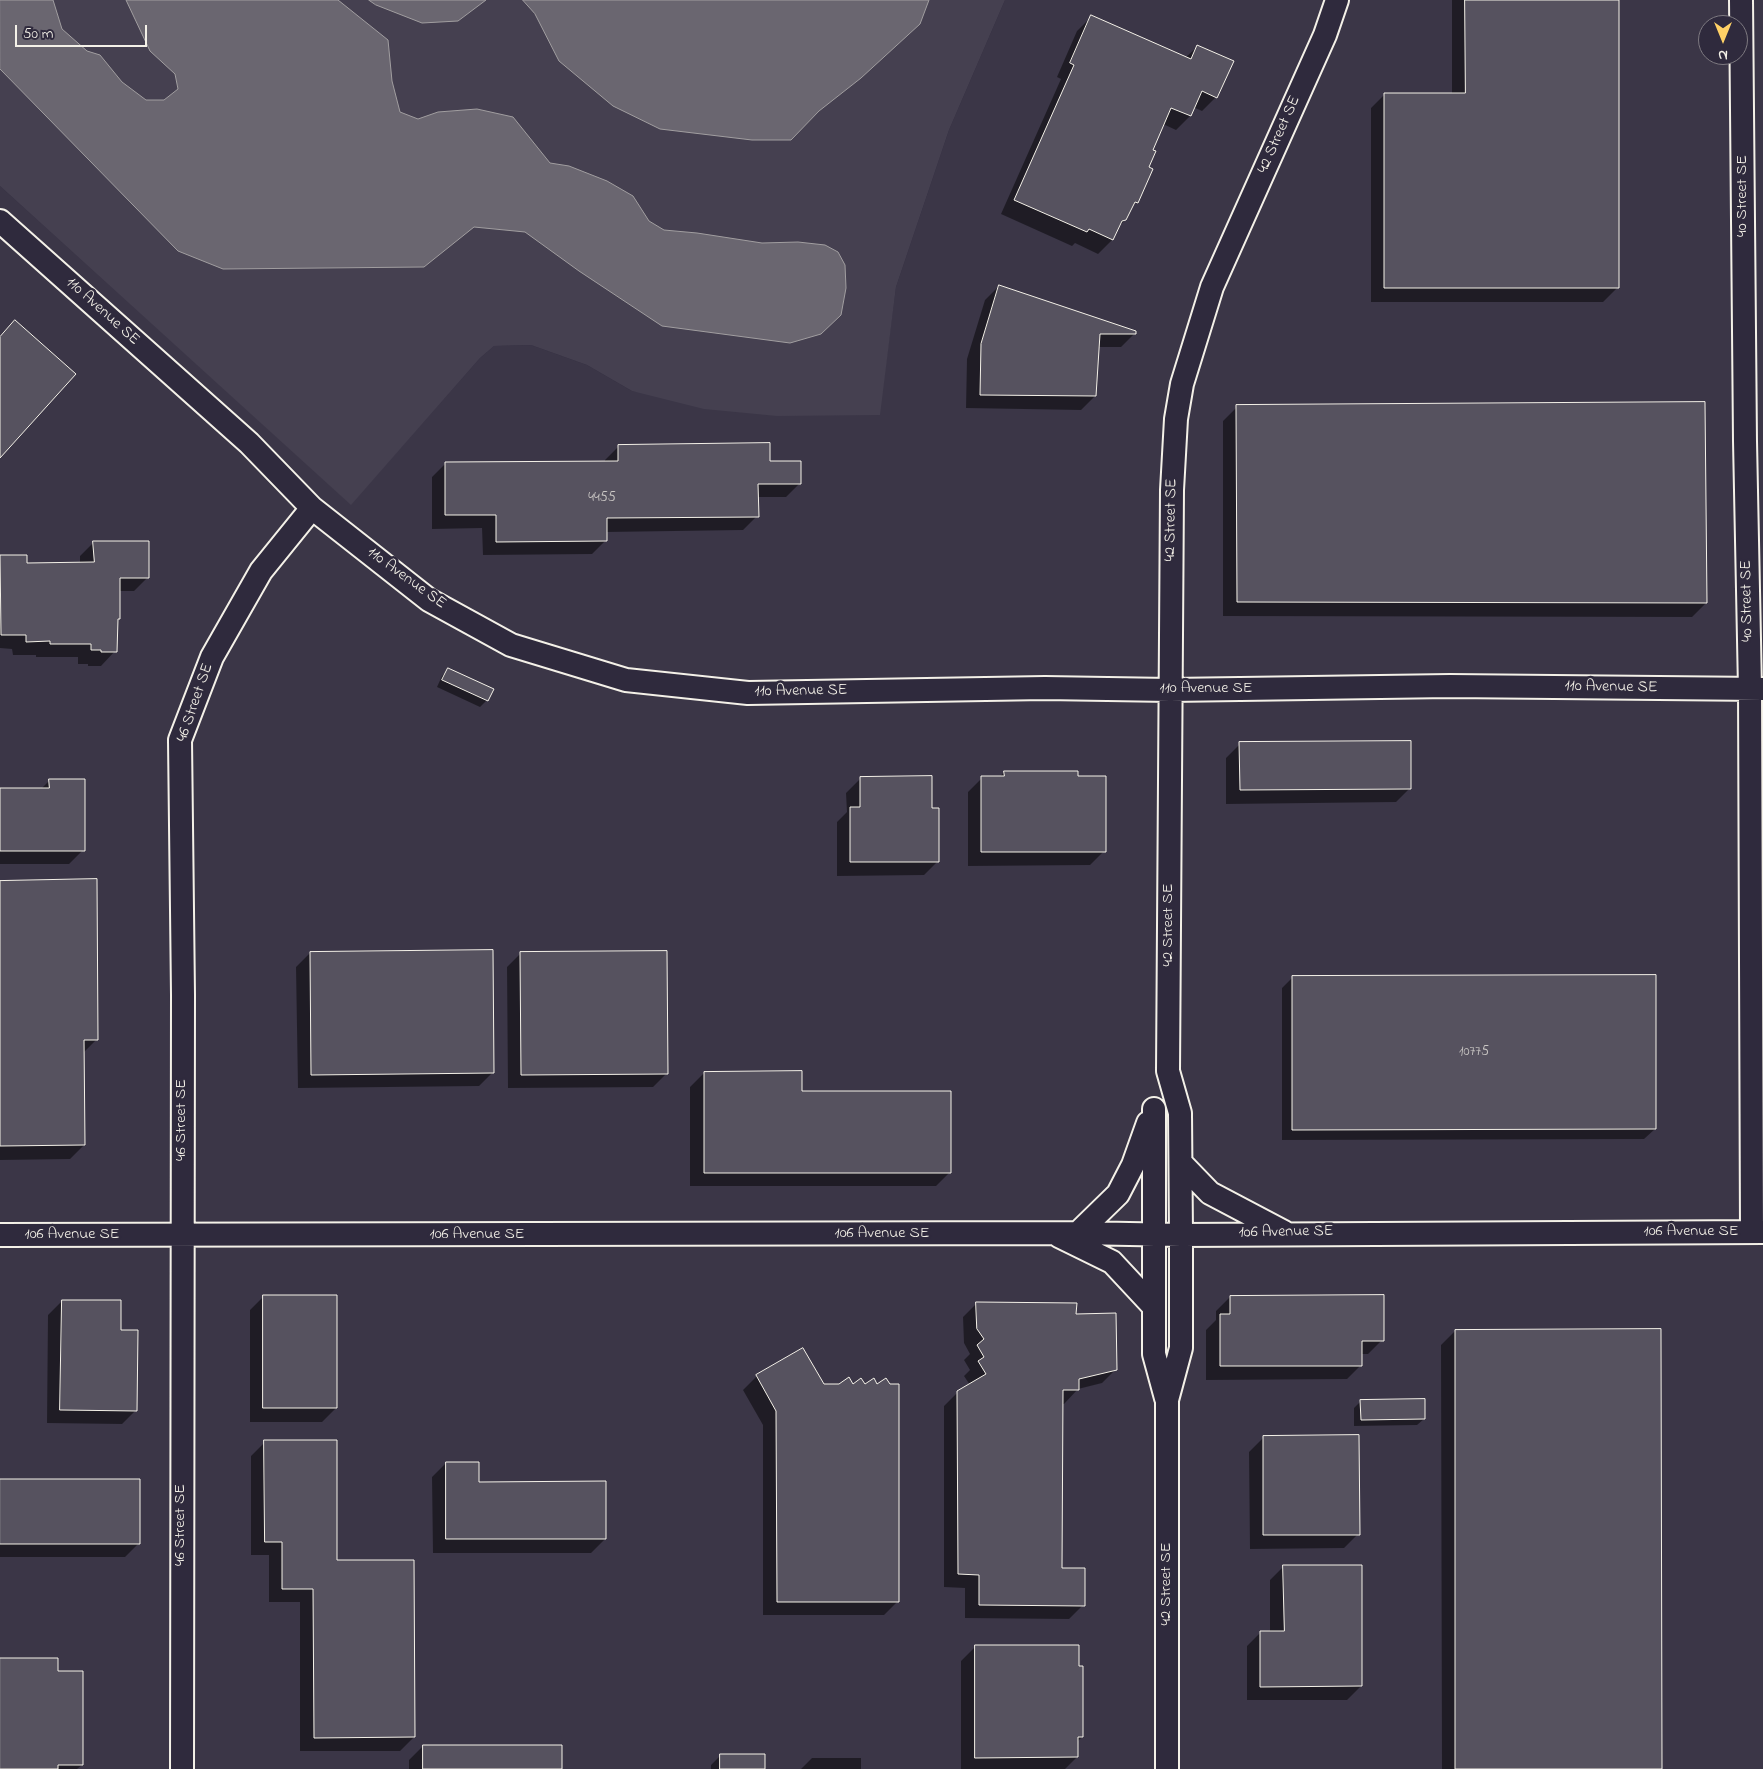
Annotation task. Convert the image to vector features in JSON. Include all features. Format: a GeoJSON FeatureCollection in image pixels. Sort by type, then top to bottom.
{"type":"FeatureCollection","features":[{"type":"Feature","properties":{"kind":"street","name":"42 Street SE"},"geometry":{"type":"LineString","coordinates":[[1166,1400],[1180,1348],[1180,1113],[1168,1071],[1172,490],[1176,420],[1182,384],[1212,286],[1322,42],[1336,0]]}},
{"type":"Feature","properties":{"kind":"street","name":"40 Street SE"},"geometry":{"type":"LineString","coordinates":[[1742,0],[1745,440],[1757,689],[1757,1232]]}},
{"type":"Feature","properties":{"kind":"street","name":"110 Avenue SE"},"geometry":{"type":"LineString","coordinates":[[0,221],[249,444],[312,508],[428,600],[511,645],[626,680],[748,693],[1045,688],[1170,690],[1450,686],[1757,689]]}},
{"type":"Feature","properties":{"kind":"street","name":"46 Street SE"},"geometry":{"type":"LineString","coordinates":[[182,1769],[182,986],[180,740],[212,657],[261,570],[312,508]]}},
{"type":"Feature","properties":{"kind":"street","name":"42 Street SE"},"geometry":{"type":"LineString","coordinates":[[1167,1769],[1166,1400],[1154,1354],[1153,1306],[1154,1109],[1168,1071]]}},
{"type":"Feature","properties":{"kind":"street"},"geometry":{"type":"LineString","coordinates":[[1078,1233],[1118,1194],[1133,1165],[1154,1109]]}},
{"type":"Feature","properties":{"kind":"street"},"geometry":{"type":"LineString","coordinates":[[1181,1163],[1210,1193],[1287,1233]]}},
{"type":"Feature","properties":{"kind":"street","name":"106 Avenue SE"},"geometry":{"type":"LineString","coordinates":[[0,1236],[1053,1233],[1181,1235],[1757,1232]]}},
{"type":"Feature","properties":{"kind":"street"},"geometry":{"type":"LineString","coordinates":[[1053,1233],[1112,1262],[1153,1306]]}},
{"type":"Feature","properties":{"kind":"shaded area"},"geometry":{"type":"Polygon","coordinates":[[[0,0],[1005,0],[949,130],[896,287],[880,415],[777,416],[704,409],[632,391],[587,365],[531,345],[494,346],[480,358],[351,505],[0,186],[0,0]]]}},
{"type":"Feature","properties":{"kind":"shaded area"},"geometry":{"type":"Polygon","coordinates":[[[0,0],[53,0],[62,29],[87,51],[100,55],[122,82],[146,100],[164,100],[178,89],[175,74],[150,51],[126,0],[338,0],[388,40],[392,81],[400,112],[418,119],[438,112],[477,109],[513,117],[550,163],[569,166],[607,181],[633,196],[649,221],[664,230],[762,243],[798,242],[825,245],[838,252],[845,265],[846,288],[841,315],[821,334],[790,343],[662,326],[579,271],[525,232],[474,227],[424,267],[223,269],[178,251],[0,69],[0,0]]]}},
{"type":"Feature","properties":{"kind":"shaded area"},"geometry":{"type":"Polygon","coordinates":[[[369,0],[486,0],[458,21],[422,23],[376,5],[369,0]]]}},
{"type":"Feature","properties":{"kind":"shaded area"},"geometry":{"type":"Polygon","coordinates":[[[523,0],[929,0],[920,24],[861,78],[819,111],[791,140],[752,140],[660,129],[613,106],[559,61],[535,14],[523,0]]]}},
{"type":"Feature","properties":{"kind":"shaded area"},"geometry":{"type":"Polygon","coordinates":[[[1005,0],[1763,0],[1763,1769],[0,1769],[0,186],[351,504],[480,358],[494,346],[531,345],[587,365],[632,391],[879,415],[896,287],[949,130],[1005,0]]]}},
{"type":"Feature","properties":{"kind":"building"},"geometry":{"type":"Polygon","coordinates":[[[1465,0],[1619,0],[1619,288],[1384,288],[1384,93],[1465,93],[1465,0]]]}},
{"type":"Feature","properties":{"kind":"building"},"geometry":{"type":"Polygon","coordinates":[[[1091,15],[1191,59],[1197,45],[1234,61],[1217,98],[1202,91],[1191,116],[1171,108],[1153,150],[1156,151],[1149,167],[1153,169],[1138,203],[1135,202],[1126,220],[1122,221],[1113,240],[1089,229],[1087,232],[1014,200],[1074,65],[1070,63],[1091,15]]]}},
{"type":"Feature","properties":{"kind":"building"},"geometry":{"type":"Polygon","coordinates":[[[999,285],[1136,331],[1136,334],[1100,334],[1096,396],[980,395],[981,344],[999,285]]]}},
{"type":"Feature","properties":{"kind":"building"},"geometry":{"type":"Polygon","coordinates":[[[15,320],[76,374],[0,458],[0,337],[15,320]]]}},
{"type":"Feature","properties":{"kind":"building"},"geometry":{"type":"Polygon","coordinates":[[[1705,402],[1707,603],[1237,602],[1236,405],[1705,402]]]}},
{"type":"Feature","properties":{"kind":"building"},"geometry":{"type":"Polygon","coordinates":[[[770,443],[770,461],[801,461],[801,484],[758,484],[759,517],[607,518],[607,541],[496,542],[496,515],[445,515],[445,462],[618,461],[618,445],[770,443]]]}},
{"type":"Feature","properties":{"kind":"building"},"geometry":{"type":"Polygon","coordinates":[[[93,541],[149,541],[149,578],[120,578],[120,619],[118,619],[117,652],[91,650],[91,644],[50,644],[50,641],[26,642],[26,635],[1,635],[0,555],[27,555],[27,563],[94,562],[93,541]]]}},
{"type":"Feature","properties":{"kind":"building"},"geometry":{"type":"Polygon","coordinates":[[[448,668],[494,689],[488,701],[442,680],[448,668]]]}},
{"type":"Feature","properties":{"kind":"building"},"geometry":{"type":"Polygon","coordinates":[[[1411,741],[1411,789],[1240,790],[1239,742],[1411,741]]]}},
{"type":"Feature","properties":{"kind":"building"},"geometry":{"type":"Polygon","coordinates":[[[1004,771],[1078,771],[1078,776],[1106,776],[1106,852],[981,852],[981,776],[1004,776],[1004,771]]]}},
{"type":"Feature","properties":{"kind":"building"},"geometry":{"type":"Polygon","coordinates":[[[932,776],[932,808],[939,808],[939,862],[850,862],[850,807],[860,807],[860,777],[932,776]]]}},
{"type":"Feature","properties":{"kind":"building"},"geometry":{"type":"Polygon","coordinates":[[[49,779],[85,779],[85,851],[0,851],[0,788],[49,788],[49,779]]]}},
{"type":"Feature","properties":{"kind":"building"},"geometry":{"type":"Polygon","coordinates":[[[97,879],[98,1040],[84,1040],[85,1145],[0,1146],[0,881],[97,879]]]}},
{"type":"Feature","properties":{"kind":"building"},"geometry":{"type":"Polygon","coordinates":[[[493,950],[494,1073],[311,1075],[310,952],[493,950]]]}},
{"type":"Feature","properties":{"kind":"building"},"geometry":{"type":"Polygon","coordinates":[[[667,951],[668,1074],[521,1075],[520,952],[667,951]]]}},
{"type":"Feature","properties":{"kind":"building"},"geometry":{"type":"Polygon","coordinates":[[[1656,975],[1656,1129],[1292,1130],[1292,976],[1656,975]]]}},
{"type":"Feature","properties":{"kind":"building"},"geometry":{"type":"Polygon","coordinates":[[[802,1071],[802,1091],[951,1091],[951,1173],[704,1173],[704,1072],[802,1071]]]}},
{"type":"Feature","properties":{"kind":"building"},"geometry":{"type":"Polygon","coordinates":[[[263,1295],[337,1295],[337,1408],[263,1408],[263,1295]]]}},
{"type":"Feature","properties":{"kind":"building"},"geometry":{"type":"Polygon","coordinates":[[[1384,1295],[1384,1341],[1362,1341],[1362,1366],[1220,1366],[1220,1314],[1230,1314],[1230,1296],[1384,1295]]]}},
{"type":"Feature","properties":{"kind":"building"},"geometry":{"type":"Polygon","coordinates":[[[62,1300],[121,1300],[121,1330],[138,1330],[137,1411],[60,1410],[62,1300]]]}},
{"type":"Feature","properties":{"kind":"building"},"geometry":{"type":"Polygon","coordinates":[[[976,1302],[1077,1303],[1076,1314],[1116,1313],[1117,1370],[1079,1379],[1079,1390],[1063,1390],[1062,1568],[1085,1568],[1085,1606],[979,1605],[979,1575],[958,1574],[957,1391],[986,1374],[978,1361],[984,1357],[977,1345],[984,1339],[977,1329],[976,1302]]]}},
{"type":"Feature","properties":{"kind":"building"},"geometry":{"type":"Polygon","coordinates":[[[1661,1329],[1662,1769],[1455,1769],[1455,1330],[1661,1329]]]}},
{"type":"Feature","properties":{"kind":"building"},"geometry":{"type":"Polygon","coordinates":[[[803,1348],[824,1384],[839,1384],[849,1377],[853,1384],[861,1378],[865,1384],[874,1378],[877,1384],[886,1378],[890,1384],[899,1384],[899,1602],[777,1602],[776,1411],[756,1375],[803,1348]]]}},
{"type":"Feature","properties":{"kind":"building"},"geometry":{"type":"Polygon","coordinates":[[[1425,1399],[1425,1419],[1361,1420],[1360,1400],[1425,1399]]]}},
{"type":"Feature","properties":{"kind":"building"},"geometry":{"type":"Polygon","coordinates":[[[1359,1435],[1360,1535],[1263,1535],[1263,1436],[1359,1435]]]}},
{"type":"Feature","properties":{"kind":"building"},"geometry":{"type":"Polygon","coordinates":[[[264,1440],[337,1440],[337,1560],[414,1560],[415,1737],[314,1738],[313,1589],[282,1589],[282,1542],[265,1542],[264,1440]]]}},
{"type":"Feature","properties":{"kind":"building"},"geometry":{"type":"Polygon","coordinates":[[[446,1462],[479,1462],[479,1482],[606,1481],[606,1539],[446,1539],[446,1462]]]}},
{"type":"Feature","properties":{"kind":"building"},"geometry":{"type":"Polygon","coordinates":[[[0,1479],[140,1479],[140,1544],[0,1544],[0,1479]]]}},
{"type":"Feature","properties":{"kind":"building"},"geometry":{"type":"Polygon","coordinates":[[[1283,1565],[1362,1565],[1362,1686],[1260,1687],[1260,1631],[1284,1631],[1283,1565]]]}},
{"type":"Feature","properties":{"kind":"building"},"geometry":{"type":"Polygon","coordinates":[[[975,1645],[1079,1645],[1079,1666],[1083,1666],[1083,1737],[1078,1737],[1078,1757],[975,1758],[975,1645]]]}},
{"type":"Feature","properties":{"kind":"building"},"geometry":{"type":"Polygon","coordinates":[[[0,1658],[58,1658],[58,1671],[83,1671],[83,1765],[58,1765],[58,1769],[0,1769],[0,1658]]]}},
{"type":"Feature","properties":{"kind":"building"},"geometry":{"type":"Polygon","coordinates":[[[423,1745],[562,1745],[562,1769],[423,1769],[423,1745]]]}},
{"type":"Feature","properties":{"kind":"building"},"geometry":{"type":"Polygon","coordinates":[[[720,1754],[765,1754],[765,1769],[720,1769],[720,1754]]]}}]}
